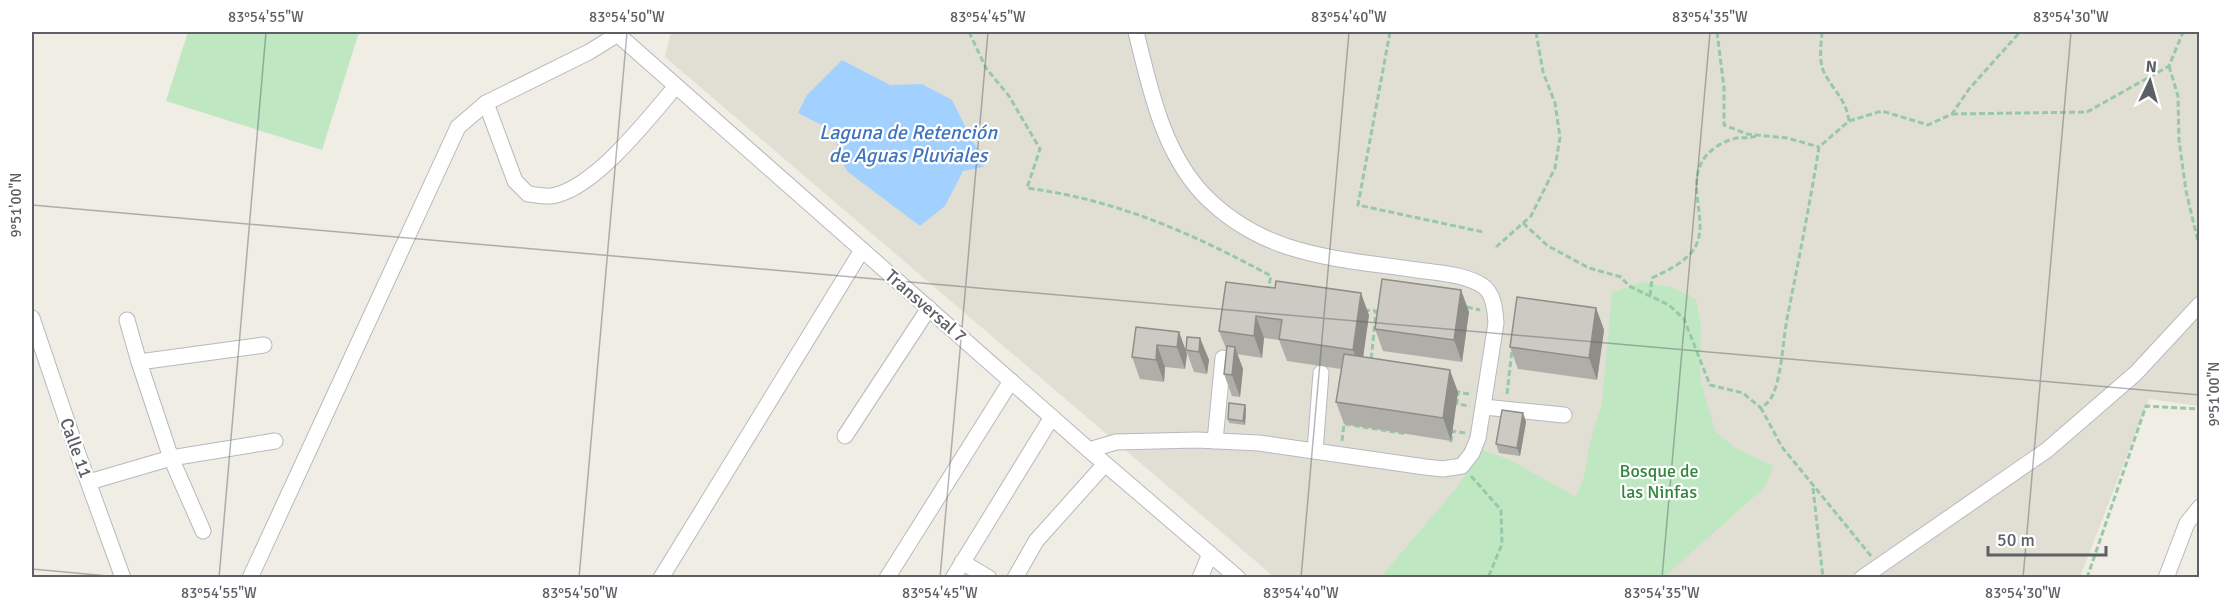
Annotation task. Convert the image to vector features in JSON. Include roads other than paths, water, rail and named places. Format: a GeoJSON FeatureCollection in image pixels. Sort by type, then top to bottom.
{"type":"FeatureCollection","features":[{"type":"Feature","properties":{"kind":"street"},"geometry":{"type":"LineString","coordinates":[[1089,450],[1116,442],[1215,441],[1259,443],[1443,469],[1462,466],[1468,460],[1478,438],[1477,403],[1496,323],[1492,297],[1484,287],[1472,281],[1446,274],[1333,258],[1290,249],[1258,236],[1228,216],[1203,193],[1181,165],[1160,123],[1136,32]]}},
{"type":"Feature","properties":{"kind":"street"},"geometry":{"type":"LineString","coordinates":[[250,578],[458,128],[486,103],[589,52],[617,33]]}},
{"type":"Feature","properties":{"kind":"street","name":"Transversal 7"},"geometry":{"type":"LineString","coordinates":[[617,33],[1089,450],[1238,578]]}},
{"type":"Feature","properties":{"kind":"street"},"geometry":{"type":"LineString","coordinates":[[486,103],[515,181],[528,194],[554,196],[577,188],[631,140],[676,86]]}},
{"type":"Feature","properties":{"kind":"street"},"geometry":{"type":"LineString","coordinates":[[661,578],[862,250]]}},
{"type":"Feature","properties":{"kind":"street"},"geometry":{"type":"LineString","coordinates":[[1862,578],[2047,450],[2136,373],[2199,304]]}},
{"type":"Feature","properties":{"kind":"street"},"geometry":{"type":"LineString","coordinates":[[844,436],[929,308]]}},
{"type":"Feature","properties":{"kind":"street","name":"Calle 11"},"geometry":{"type":"LineString","coordinates":[[32,318],[34,335],[123,578]]}},
{"type":"Feature","properties":{"kind":"street"},"geometry":{"type":"LineString","coordinates":[[127,320],[171,458],[203,531]]}},
{"type":"Feature","properties":{"kind":"street"},"geometry":{"type":"LineString","coordinates":[[139,362],[264,345]]}},
{"type":"Feature","properties":{"kind":"street"},"geometry":{"type":"LineString","coordinates":[[1215,441],[1224,358]]}},
{"type":"Feature","properties":{"kind":"street"},"geometry":{"type":"LineString","coordinates":[[1315,451],[1321,373]]}},
{"type":"Feature","properties":{"kind":"street"},"geometry":{"type":"LineString","coordinates":[[887,578],[1011,381]]}},
{"type":"Feature","properties":{"kind":"street"},"geometry":{"type":"LineString","coordinates":[[1477,403],[1506,409],[1564,415]]}},
{"type":"Feature","properties":{"kind":"street"},"geometry":{"type":"LineString","coordinates":[[952,578],[1052,417]]}},
{"type":"Feature","properties":{"kind":"street"},"geometry":{"type":"LineString","coordinates":[[89,482],[171,458],[275,441]]}},
{"type":"Feature","properties":{"kind":"street"},"geometry":{"type":"LineString","coordinates":[[1015,578],[1036,541],[1105,464]]}},
{"type":"Feature","properties":{"kind":"street"},"geometry":{"type":"LineString","coordinates":[[2166,578],[2187,524],[2199,507]]}},
{"type":"Feature","properties":{"kind":"street"},"geometry":{"type":"LineString","coordinates":[[1200,578],[1210,554]]}},
{"type":"Feature","properties":{"kind":"street"},"geometry":{"type":"LineString","coordinates":[[962,562],[989,578]]}},
{"type":"Feature","properties":{"kind":"water","name":"Laguna de Retención de Aguas Pluviales"},"geometry":{"type":"Polygon","coordinates":[[[842,60],[890,85],[922,84],[952,100],[973,142],[985,158],[983,167],[963,171],[945,206],[920,226],[848,172],[839,158],[835,132],[798,113],[807,95],[842,60]]]}},
{"type":"Feature","properties":{"kind":"park label","name":"Bosque de las Ninfas"},"geometry":{"type":"Point","coordinates":[1659,481]}}]}
